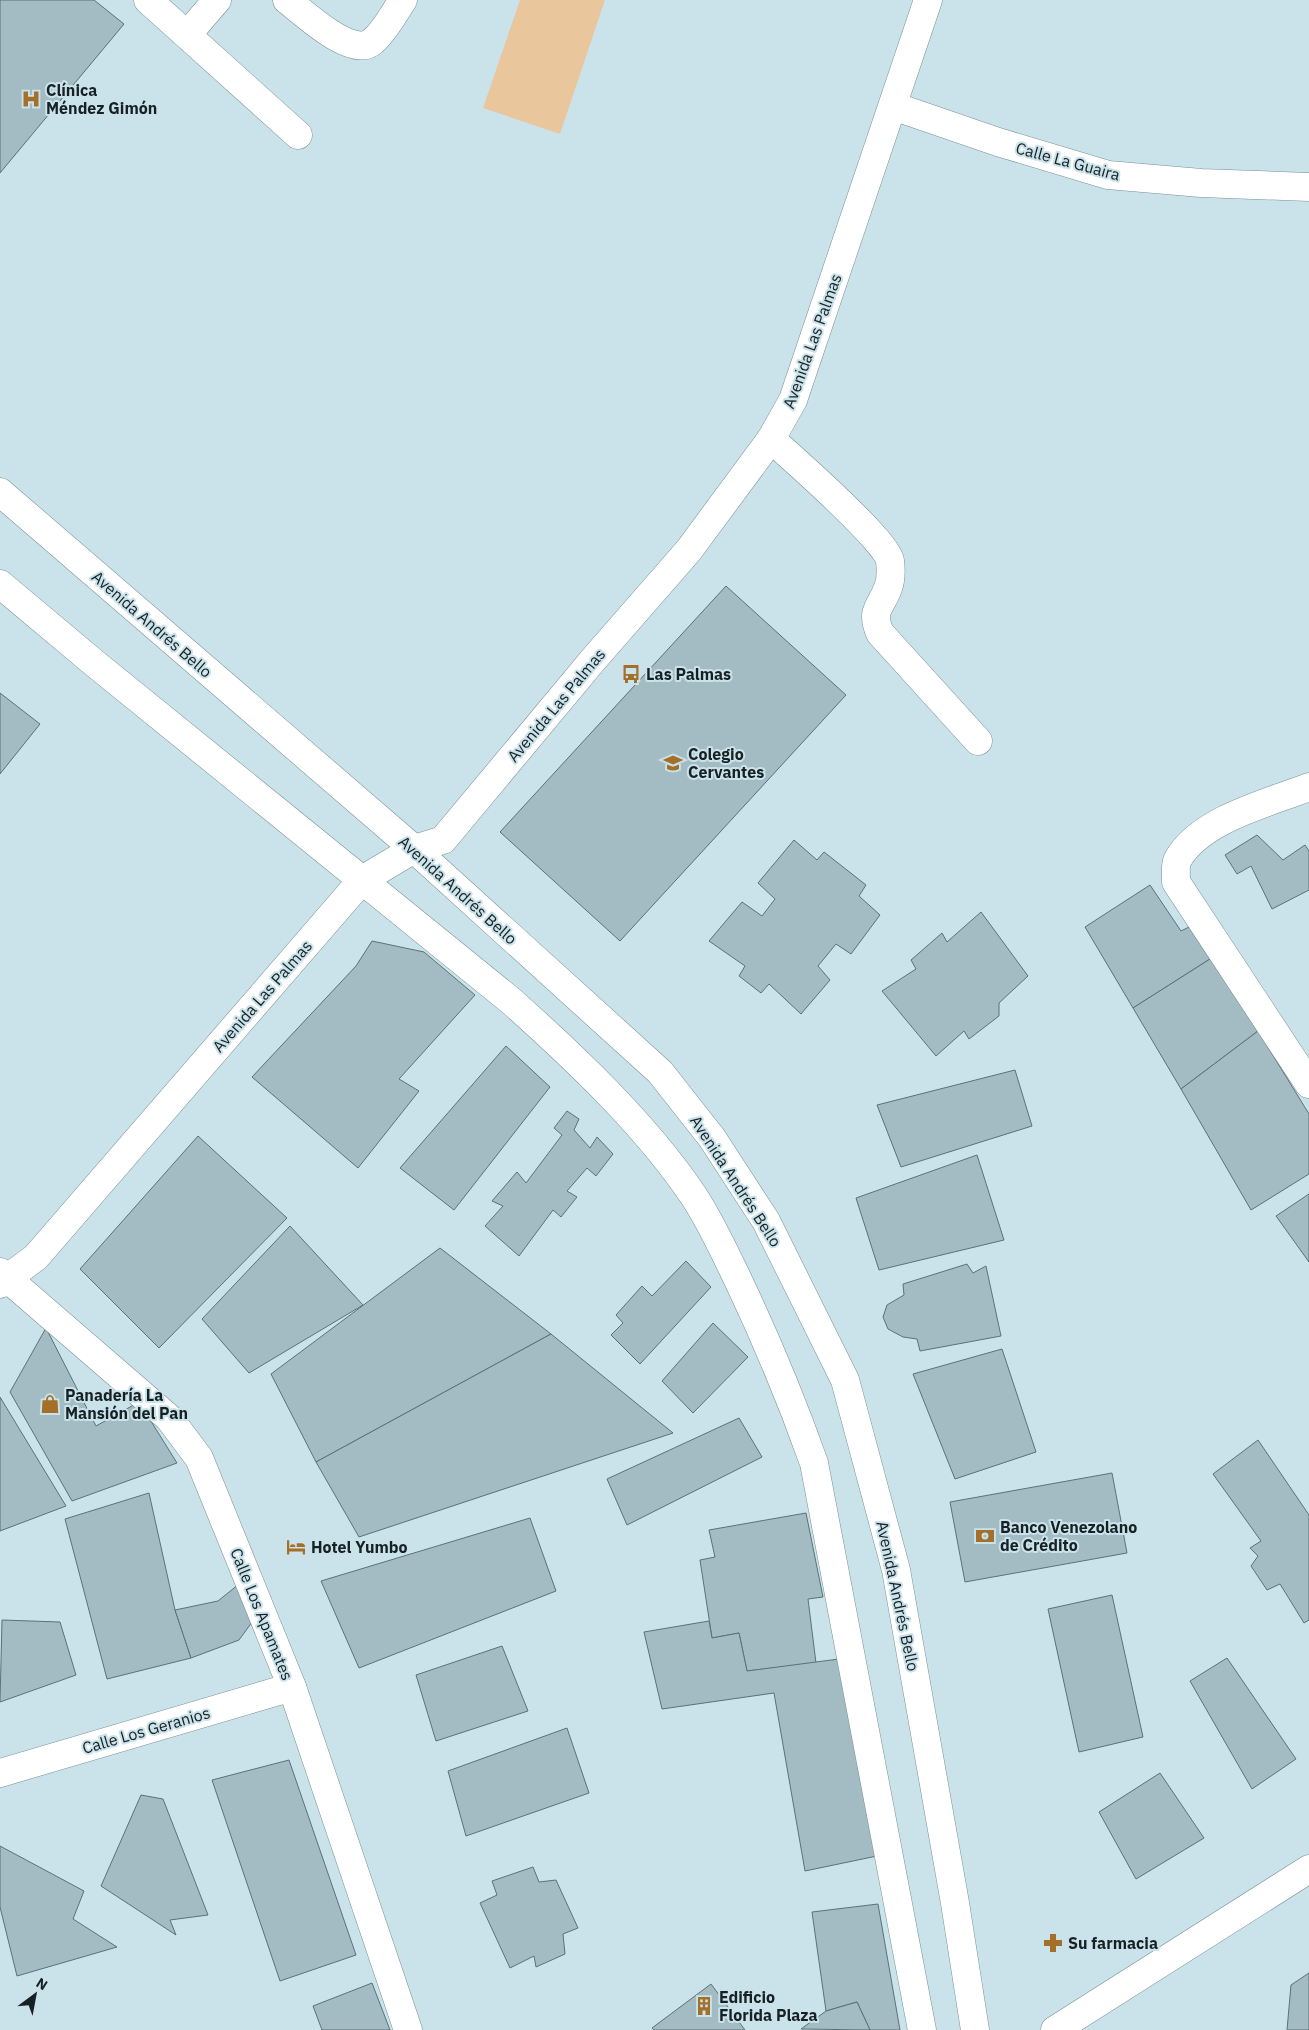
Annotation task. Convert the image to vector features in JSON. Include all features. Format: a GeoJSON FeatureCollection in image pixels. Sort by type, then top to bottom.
{"type":"FeatureCollection","features":[{"type":"Feature","properties":{"kind":"street"},"geometry":{"type":"LineString","coordinates":[[148,0],[298,135]]}},
{"type":"Feature","properties":{"kind":"street"},"geometry":{"type":"LineString","coordinates":[[187,35],[217,0]]}},
{"type":"Feature","properties":{"kind":"street"},"geometry":{"type":"LineString","coordinates":[[287,0],[339,39],[353,45],[365,46],[373,42],[403,0]]}},
{"type":"Feature","properties":{"kind":"street","name":"Avenida Las Palmas"},"geometry":{"type":"LineString","coordinates":[[3,1278],[36,1257],[362,880],[414,849],[443,840],[593,660],[689,550],[771,439],[794,400],[928,0]]}},
{"type":"Feature","properties":{"kind":"street","name":"Calle La Guaira"},"geometry":{"type":"LineString","coordinates":[[893,106],[998,142],[1108,175],[1201,183],[1309,188]]}},
{"type":"Feature","properties":{"kind":"street"},"geometry":{"type":"LineString","coordinates":[[771,439],[859,522],[890,555],[891,570],[888,588],[878,604],[875,621],[880,633],[978,741]]}},
{"type":"Feature","properties":{"kind":"street","name":"Avenida Andrés Bello"},"geometry":{"type":"LineString","coordinates":[[0,492],[414,849],[654,1066],[712,1138],[766,1221],[845,1380],[896,1570],[953,1893],[975,2030]]}},
{"type":"Feature","properties":{"kind":"street"},"geometry":{"type":"LineString","coordinates":[[0,584],[93,662],[510,1000],[579,1064],[642,1130],[693,1196],[726,1256],[785,1383],[814,1463],[922,2030]]}},
{"type":"Feature","properties":{"kind":"street"},"geometry":{"type":"LineString","coordinates":[[1309,787],[1225,820],[1195,838],[1177,860],[1176,882],[1309,1084]]}},
{"type":"Feature","properties":{"kind":"street","name":"Calle Los Apamates"},"geometry":{"type":"LineString","coordinates":[[3,1278],[169,1418],[199,1458],[292,1687],[408,2030]]}},
{"type":"Feature","properties":{"kind":"street","name":"Calle Los Geranios"},"geometry":{"type":"LineString","coordinates":[[0,1773],[292,1687]]}},
{"type":"Feature","properties":{"kind":"street"},"geometry":{"type":"LineString","coordinates":[[1055,2030],[1309,1869]]}},
{"type":"Feature","properties":{"kind":"shaded area"},"geometry":{"type":"Polygon","coordinates":[[[520,0],[605,0],[560,134],[483,108],[520,0]]]}},
{"type":"Feature","properties":{"kind":"building","name":"Clínica Méndez Gimón"},"geometry":{"type":"Polygon","coordinates":[[[0,0],[94,0],[124,24],[0,173],[0,0]]]}},
{"type":"Feature","properties":{"kind":"building","name":"Colegio Cervantes"},"geometry":{"type":"Polygon","coordinates":[[[726,586],[846,695],[620,941],[500,832],[726,586]]]}},
{"type":"Feature","properties":{"kind":"building"},"geometry":{"type":"Polygon","coordinates":[[[0,693],[40,724],[0,774],[0,693]]]}},
{"type":"Feature","properties":{"kind":"building"},"geometry":{"type":"Polygon","coordinates":[[[1257,835],[1283,860],[1305,845],[1309,851],[1309,890],[1272,909],[1251,866],[1237,874],[1225,855],[1257,835]]]}},
{"type":"Feature","properties":{"kind":"building"},"geometry":{"type":"Polygon","coordinates":[[[794,840],[817,860],[824,852],[866,885],[859,896],[880,915],[851,954],[836,944],[818,966],[830,980],[801,1014],[769,984],[761,993],[739,976],[745,966],[709,941],[742,902],[762,916],[775,899],[758,883],[794,840]]]}},
{"type":"Feature","properties":{"kind":"building"},"geometry":{"type":"Polygon","coordinates":[[[1150,885],[1181,931],[1189,927],[1210,959],[1133,1008],[1085,927],[1150,885]]]}},
{"type":"Feature","properties":{"kind":"building"},"geometry":{"type":"Polygon","coordinates":[[[981,912],[1028,976],[999,1003],[999,1016],[969,1039],[964,1031],[936,1056],[882,991],[916,969],[911,960],[942,933],[947,942],[981,912]]]}},
{"type":"Feature","properties":{"kind":"building"},"geometry":{"type":"Polygon","coordinates":[[[372,941],[424,952],[475,995],[399,1079],[419,1091],[358,1168],[252,1077],[356,966],[372,941]]]}},
{"type":"Feature","properties":{"kind":"building"},"geometry":{"type":"Polygon","coordinates":[[[1210,959],[1258,1031],[1181,1089],[1133,1008],[1210,959]]]}},
{"type":"Feature","properties":{"kind":"building"},"geometry":{"type":"Polygon","coordinates":[[[1258,1031],[1309,1114],[1309,1174],[1251,1210],[1181,1089],[1258,1031]]]}},
{"type":"Feature","properties":{"kind":"building"},"geometry":{"type":"Polygon","coordinates":[[[506,1046],[550,1087],[454,1210],[400,1168],[506,1046]]]}},
{"type":"Feature","properties":{"kind":"building"},"geometry":{"type":"Polygon","coordinates":[[[1015,1070],[1032,1126],[901,1167],[877,1105],[1015,1070]]]}},
{"type":"Feature","properties":{"kind":"building"},"geometry":{"type":"Polygon","coordinates":[[[567,1111],[579,1119],[574,1130],[590,1148],[597,1137],[613,1154],[596,1176],[587,1168],[567,1191],[577,1197],[561,1217],[553,1210],[519,1256],[485,1226],[503,1206],[492,1201],[517,1172],[526,1183],[562,1135],[554,1128],[567,1111]]]}},
{"type":"Feature","properties":{"kind":"building"},"geometry":{"type":"Polygon","coordinates":[[[198,1136],[287,1218],[159,1348],[80,1269],[198,1136]]]}},
{"type":"Feature","properties":{"kind":"building"},"geometry":{"type":"Polygon","coordinates":[[[977,1155],[1004,1240],[879,1270],[856,1198],[977,1155]]]}},
{"type":"Feature","properties":{"kind":"building"},"geometry":{"type":"Polygon","coordinates":[[[1309,1194],[1309,1262],[1276,1216],[1309,1194]]]}},
{"type":"Feature","properties":{"kind":"building"},"geometry":{"type":"Polygon","coordinates":[[[290,1226],[363,1305],[249,1373],[202,1319],[290,1226]]]}},
{"type":"Feature","properties":{"kind":"building"},"geometry":{"type":"Polygon","coordinates":[[[440,1248],[551,1334],[316,1462],[271,1374],[440,1248]]]}},
{"type":"Feature","properties":{"kind":"building"},"geometry":{"type":"Polygon","coordinates":[[[686,1261],[711,1287],[640,1364],[611,1335],[623,1323],[616,1315],[642,1286],[652,1296],[686,1261]]]}},
{"type":"Feature","properties":{"kind":"building"},"geometry":{"type":"Polygon","coordinates":[[[967,1264],[973,1273],[986,1266],[1001,1336],[920,1351],[917,1339],[903,1337],[888,1329],[883,1317],[887,1305],[904,1295],[903,1284],[967,1264]]]}},
{"type":"Feature","properties":{"kind":"building"},"geometry":{"type":"Polygon","coordinates":[[[713,1323],[748,1357],[693,1413],[662,1381],[713,1323]]]}},
{"type":"Feature","properties":{"kind":"building"},"geometry":{"type":"Polygon","coordinates":[[[46,1328],[96,1426],[139,1402],[177,1463],[72,1501],[10,1392],[46,1328]]]}},
{"type":"Feature","properties":{"kind":"building"},"geometry":{"type":"Polygon","coordinates":[[[551,1334],[673,1433],[359,1537],[316,1462],[551,1334]]]}},
{"type":"Feature","properties":{"kind":"building"},"geometry":{"type":"Polygon","coordinates":[[[1002,1349],[1036,1452],[955,1479],[913,1374],[1002,1349]]]}},
{"type":"Feature","properties":{"kind":"building"},"geometry":{"type":"Polygon","coordinates":[[[0,1397],[66,1506],[0,1531],[0,1397]]]}},
{"type":"Feature","properties":{"kind":"building"},"geometry":{"type":"Polygon","coordinates":[[[739,1418],[762,1457],[627,1525],[607,1479],[739,1418]]]}},
{"type":"Feature","properties":{"kind":"building"},"geometry":{"type":"Polygon","coordinates":[[[1258,1440],[1309,1515],[1309,1620],[1304,1623],[1280,1584],[1267,1590],[1251,1566],[1258,1556],[1250,1548],[1261,1541],[1213,1474],[1258,1440]]]}},
{"type":"Feature","properties":{"kind":"building"},"geometry":{"type":"Polygon","coordinates":[[[1112,1473],[1127,1553],[965,1582],[950,1502],[1112,1473]]]}},
{"type":"Feature","properties":{"kind":"building"},"geometry":{"type":"Polygon","coordinates":[[[149,1493],[175,1610],[191,1658],[107,1679],[65,1519],[149,1493]]]}},
{"type":"Feature","properties":{"kind":"building"},"geometry":{"type":"Polygon","coordinates":[[[806,1513],[823,1597],[808,1599],[816,1663],[747,1671],[739,1633],[712,1638],[700,1560],[715,1557],[709,1530],[806,1513]]]}},
{"type":"Feature","properties":{"kind":"building"},"geometry":{"type":"Polygon","coordinates":[[[530,1518],[556,1591],[359,1668],[321,1581],[530,1518]]]}},
{"type":"Feature","properties":{"kind":"building"},"geometry":{"type":"Polygon","coordinates":[[[239,1584],[255,1618],[239,1640],[191,1658],[175,1610],[218,1601],[239,1584]]]}},
{"type":"Feature","properties":{"kind":"building"},"geometry":{"type":"Polygon","coordinates":[[[1112,1595],[1143,1737],[1079,1752],[1048,1609],[1112,1595]]]}},
{"type":"Feature","properties":{"kind":"building"},"geometry":{"type":"Polygon","coordinates":[[[2,1620],[60,1622],[76,1675],[0,1702],[2,1620]]]}},
{"type":"Feature","properties":{"kind":"building"},"geometry":{"type":"Polygon","coordinates":[[[709,1621],[712,1638],[739,1633],[747,1671],[839,1659],[877,1856],[805,1871],[774,1693],[662,1709],[644,1632],[709,1621]]]}},
{"type":"Feature","properties":{"kind":"building"},"geometry":{"type":"Polygon","coordinates":[[[502,1646],[528,1711],[436,1741],[416,1675],[502,1646]]]}},
{"type":"Feature","properties":{"kind":"building"},"geometry":{"type":"Polygon","coordinates":[[[1227,1658],[1296,1759],[1252,1789],[1190,1681],[1227,1658]]]}},
{"type":"Feature","properties":{"kind":"building"},"geometry":{"type":"Polygon","coordinates":[[[567,1728],[589,1793],[466,1836],[448,1771],[567,1728]]]}},
{"type":"Feature","properties":{"kind":"building"},"geometry":{"type":"Polygon","coordinates":[[[289,1760],[356,1955],[280,1981],[212,1780],[289,1760]]]}},
{"type":"Feature","properties":{"kind":"building"},"geometry":{"type":"Polygon","coordinates":[[[1160,1773],[1204,1838],[1136,1879],[1099,1812],[1160,1773]]]}},
{"type":"Feature","properties":{"kind":"building"},"geometry":{"type":"Polygon","coordinates":[[[141,1795],[163,1799],[208,1915],[170,1920],[176,1935],[101,1886],[141,1795]]]}},
{"type":"Feature","properties":{"kind":"building"},"geometry":{"type":"Polygon","coordinates":[[[0,1846],[84,1891],[73,1919],[117,1947],[17,1976],[0,1907],[0,1846]]]}},
{"type":"Feature","properties":{"kind":"building"},"geometry":{"type":"Polygon","coordinates":[[[533,1867],[539,1882],[556,1880],[578,1928],[563,1934],[565,1954],[536,1967],[534,1956],[510,1968],[480,1903],[497,1895],[492,1881],[533,1867]]]}},
{"type":"Feature","properties":{"kind":"building"},"geometry":{"type":"Polygon","coordinates":[[[878,1904],[900,2030],[870,2030],[857,2002],[826,2011],[812,1912],[878,1904]]]}},
{"type":"Feature","properties":{"kind":"building"},"geometry":{"type":"Polygon","coordinates":[[[1309,1973],[1309,2030],[1287,2030],[1291,1985],[1309,1973]]]}},
{"type":"Feature","properties":{"kind":"building"},"geometry":{"type":"Polygon","coordinates":[[[372,1983],[390,2030],[322,2030],[313,2006],[372,1983]]]}},
{"type":"Feature","properties":{"kind":"building","name":"Edificio Florida Plaza"},"geometry":{"type":"Polygon","coordinates":[[[711,1984],[745,2030],[654,2030],[652,2028],[711,1984]]]}},
{"type":"Feature","properties":{"kind":"building"},"geometry":{"type":"Polygon","coordinates":[[[857,2002],[870,2030],[801,2029],[826,2011],[857,2002]]]}},
{"type":"Feature","properties":{"kind":"place","name":"Clínica Méndez Gimón"},"geometry":{"type":"Point","coordinates":[31,99]}},
{"type":"Feature","properties":{"kind":"place","name":"Las Palmas"},"geometry":{"type":"Point","coordinates":[631,674]}},
{"type":"Feature","properties":{"kind":"place","name":"Colegio Cervantes"},"geometry":{"type":"Point","coordinates":[673,763]}},
{"type":"Feature","properties":{"kind":"place","name":"Panadería La Mansión del Pan"},"geometry":{"type":"Point","coordinates":[50,1404]}},
{"type":"Feature","properties":{"kind":"place","name":"Banco Venezolano de Crédito"},"geometry":{"type":"Point","coordinates":[985,1536]}},
{"type":"Feature","properties":{"kind":"place","name":"Hotel Yumbo"},"geometry":{"type":"Point","coordinates":[296,1547]}},
{"type":"Feature","properties":{"kind":"place","name":"Su farmacia"},"geometry":{"type":"Point","coordinates":[1053,1943]}},
{"type":"Feature","properties":{"kind":"place","name":"Edificio Florida Plaza"},"geometry":{"type":"Point","coordinates":[704,2006]}}]}
